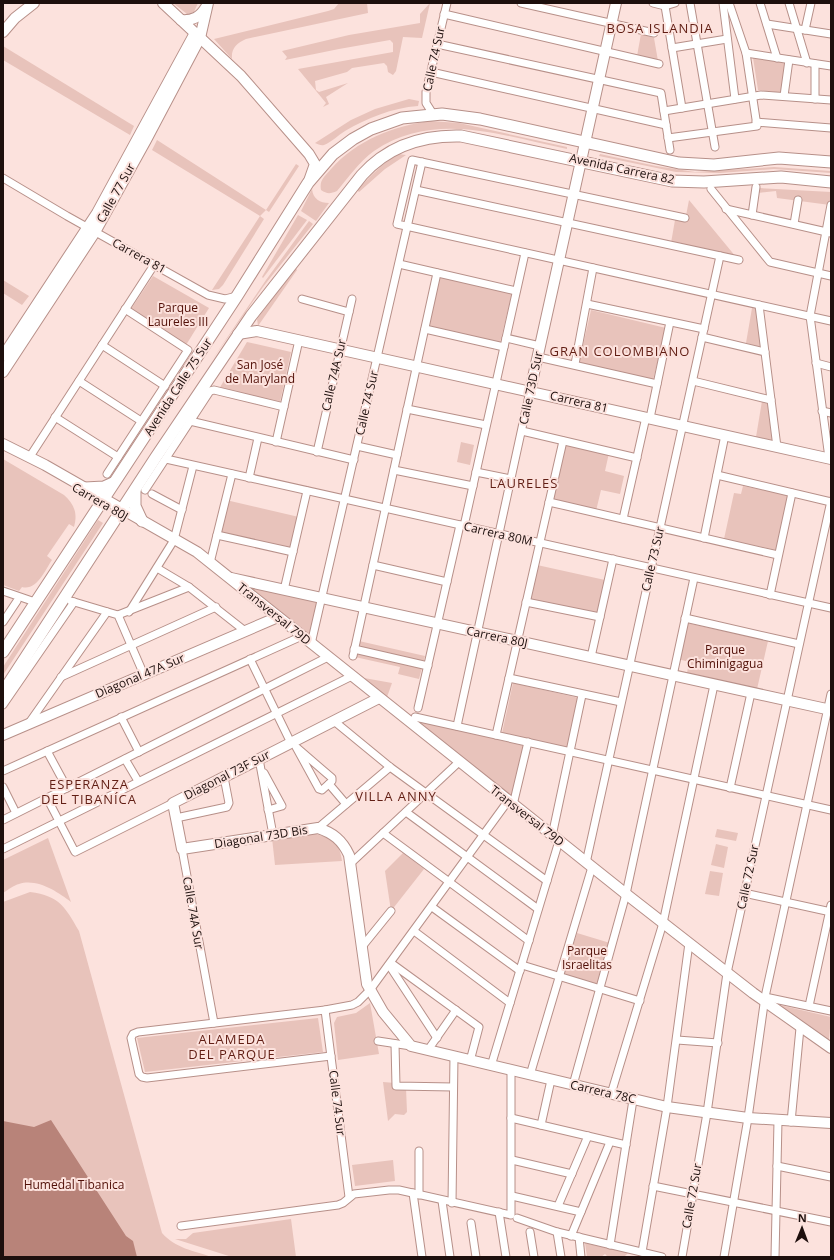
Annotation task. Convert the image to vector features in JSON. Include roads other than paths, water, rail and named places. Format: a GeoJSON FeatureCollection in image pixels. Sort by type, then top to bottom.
{"type":"FeatureCollection","features":[{"type":"Feature","properties":{"kind":"main road","name":"Avenida Calle 75 Sur"},"geometry":{"type":"LineString","coordinates":[[3,652],[237,296],[308,183],[333,154],[371,129],[402,118],[433,114]]}},
{"type":"Feature","properties":{"kind":"main road","name":"Avenida Carrera 82"},"geometry":{"type":"LineString","coordinates":[[433,114],[468,116],[688,164],[714,165],[775,158],[831,162]]}},
{"type":"Feature","properties":{"kind":"main road","name":"Avenida Carrera 82"},"geometry":{"type":"LineString","coordinates":[[416,140],[439,136],[472,137],[672,181],[704,182],[780,178],[831,182]]}},
{"type":"Feature","properties":{"kind":"main road","name":"Avenida Calle 75 Sur"},"geometry":{"type":"LineString","coordinates":[[3,692],[70,601],[121,511],[144,491],[238,334],[251,316],[367,169],[393,150],[416,140]]}},
{"type":"Feature","properties":{"kind":"main road"},"geometry":{"type":"LineString","coordinates":[[86,488],[104,487],[113,483]]}},
{"type":"Feature","properties":{"kind":"main road"},"geometry":{"type":"LineString","coordinates":[[142,521],[134,503],[144,491]]}},
{"type":"Feature","properties":{"kind":"street"},"geometry":{"type":"LineString","coordinates":[[3,22],[23,3]]}},
{"type":"Feature","properties":{"kind":"street"},"geometry":{"type":"LineString","coordinates":[[3,32],[15,18],[34,3]]}},
{"type":"Feature","properties":{"kind":"street"},"geometry":{"type":"LineString","coordinates":[[163,3],[241,76],[309,154],[315,164],[308,183]]}},
{"type":"Feature","properties":{"kind":"street"},"geometry":{"type":"LineString","coordinates":[[181,20],[192,20],[199,16],[208,3]]}},
{"type":"Feature","properties":{"kind":"street","name":"Calle 77 Sur"},"geometry":{"type":"LineString","coordinates":[[3,372],[91,230],[198,35],[208,3]]}},
{"type":"Feature","properties":{"kind":"street","name":"Calle 74 Sur"},"geometry":{"type":"LineString","coordinates":[[433,114],[426,99],[447,3]]}},
{"type":"Feature","properties":{"kind":"street"},"geometry":{"type":"LineString","coordinates":[[520,3],[654,33]]}},
{"type":"Feature","properties":{"kind":"street","name":"Calle 73D Sur"},"geometry":{"type":"LineString","coordinates":[[457,726],[616,3]]}},
{"type":"Feature","properties":{"kind":"street"},"geometry":{"type":"LineString","coordinates":[[653,3],[675,3]]}},
{"type":"Feature","properties":{"kind":"street"},"geometry":{"type":"LineString","coordinates":[[690,3],[715,147]]}},
{"type":"Feature","properties":{"kind":"street"},"geometry":{"type":"LineString","coordinates":[[723,3],[735,99]]}},
{"type":"Feature","properties":{"kind":"street"},"geometry":{"type":"LineString","coordinates":[[730,3],[746,53],[756,124]]}},
{"type":"Feature","properties":{"kind":"street"},"geometry":{"type":"LineString","coordinates":[[760,3],[777,58]]}},
{"type":"Feature","properties":{"kind":"street"},"geometry":{"type":"LineString","coordinates":[[789,3],[807,62]]}},
{"type":"Feature","properties":{"kind":"street"},"geometry":{"type":"LineString","coordinates":[[805,30],[810,3]]}},
{"type":"Feature","properties":{"kind":"street"},"geometry":{"type":"LineString","coordinates":[[666,4],[682,108]]}},
{"type":"Feature","properties":{"kind":"street"},"geometry":{"type":"LineString","coordinates":[[444,14],[659,64]]}},
{"type":"Feature","properties":{"kind":"street"},"geometry":{"type":"LineString","coordinates":[[767,24],[831,34]]}},
{"type":"Feature","properties":{"kind":"street"},"geometry":{"type":"LineString","coordinates":[[672,48],[727,39]]}},
{"type":"Feature","properties":{"kind":"street"},"geometry":{"type":"LineString","coordinates":[[437,44],[662,93],[670,150]]}},
{"type":"Feature","properties":{"kind":"street"},"geometry":{"type":"LineString","coordinates":[[746,53],[831,66]]}},
{"type":"Feature","properties":{"kind":"street"},"geometry":{"type":"LineString","coordinates":[[784,96],[790,60]]}},
{"type":"Feature","properties":{"kind":"street"},"geometry":{"type":"LineString","coordinates":[[815,64],[815,99]]}},
{"type":"Feature","properties":{"kind":"street"},"geometry":{"type":"LineString","coordinates":[[431,72],[666,125]]}},
{"type":"Feature","properties":{"kind":"street"},"geometry":{"type":"LineString","coordinates":[[664,111],[762,95],[831,100]]}},
{"type":"Feature","properties":{"kind":"street"},"geometry":{"type":"LineString","coordinates":[[668,138],[756,124],[831,128]]}},
{"type":"Feature","properties":{"kind":"street"},"geometry":{"type":"LineString","coordinates":[[685,218],[412,160],[397,224],[831,321]]}},
{"type":"Feature","properties":{"kind":"street","name":"Calle 74 Sur"},"geometry":{"type":"LineString","coordinates":[[311,644],[422,162]]}},
{"type":"Feature","properties":{"kind":"street","name":"Carrera 81"},"geometry":{"type":"LineString","coordinates":[[3,178],[91,230],[208,295],[225,299],[237,296]]}},
{"type":"Feature","properties":{"kind":"street"},"geometry":{"type":"LineString","coordinates":[[752,215],[756,187]]}},
{"type":"Feature","properties":{"kind":"street"},"geometry":{"type":"LineString","coordinates":[[710,189],[770,262],[831,276]]}},
{"type":"Feature","properties":{"kind":"street"},"geometry":{"type":"LineString","coordinates":[[416,190],[739,260]]}},
{"type":"Feature","properties":{"kind":"street"},"geometry":{"type":"LineString","coordinates":[[794,224],[798,200]]}},
{"type":"Feature","properties":{"kind":"street"},"geometry":{"type":"LineString","coordinates":[[830,459],[822,411],[810,316],[818,273],[828,233],[831,205]]}},
{"type":"Feature","properties":{"kind":"street"},"geometry":{"type":"LineString","coordinates":[[726,209],[828,233]]}},
{"type":"Feature","properties":{"kind":"street","name":"Calle 77 Sur"},"geometry":{"type":"LineString","coordinates":[[3,356],[91,230]]}},
{"type":"Feature","properties":{"kind":"street"},"geometry":{"type":"LineString","coordinates":[[418,708],[447,582],[473,486],[525,253]]}},
{"type":"Feature","properties":{"kind":"street","name":"Calle 73 Sur"},"geometry":{"type":"LineString","coordinates":[[530,1075],[560,976],[589,865],[608,760],[720,256]]}},
{"type":"Feature","properties":{"kind":"street"},"geometry":{"type":"LineString","coordinates":[[399,264],[516,291]]}},
{"type":"Feature","properties":{"kind":"street"},"geometry":{"type":"LineString","coordinates":[[29,458],[154,265]]}},
{"type":"Feature","properties":{"kind":"street"},"geometry":{"type":"LineString","coordinates":[[575,364],[593,268]]}},
{"type":"Feature","properties":{"kind":"street"},"geometry":{"type":"LineString","coordinates":[[428,666],[354,653],[437,273]]}},
{"type":"Feature","properties":{"kind":"street"},"geometry":{"type":"LineString","coordinates":[[302,299],[349,312]]}},
{"type":"Feature","properties":{"kind":"street","name":"Calle 74A Sur"},"geometry":{"type":"LineString","coordinates":[[317,452],[352,299]]}},
{"type":"Feature","properties":{"kind":"street"},"geometry":{"type":"LineString","coordinates":[[587,304],[704,329]]}},
{"type":"Feature","properties":{"kind":"street"},"geometry":{"type":"LineString","coordinates":[[759,305],[777,447]]}},
{"type":"Feature","properties":{"kind":"street"},"geometry":{"type":"LineString","coordinates":[[107,474],[188,350],[125,309]]}},
{"type":"Feature","properties":{"kind":"street"},"geometry":{"type":"LineString","coordinates":[[251,316],[251,323],[257,331]]}},
{"type":"Feature","properties":{"kind":"street"},"geometry":{"type":"LineString","coordinates":[[623,519],[637,458],[657,384],[670,322]]}},
{"type":"Feature","properties":{"kind":"street"},"geometry":{"type":"LineString","coordinates":[[424,329],[504,347]]}},
{"type":"Feature","properties":{"kind":"street","name":"Carrera 81"},"geometry":{"type":"LineString","coordinates":[[238,334],[257,331],[830,459]]}},
{"type":"Feature","properties":{"kind":"street"},"geometry":{"type":"LineString","coordinates":[[702,337],[765,352]]}},
{"type":"Feature","properties":{"kind":"street"},"geometry":{"type":"LineString","coordinates":[[506,338],[540,346]]}},
{"type":"Feature","properties":{"kind":"street"},"geometry":{"type":"LineString","coordinates":[[276,442],[299,340]]}},
{"type":"Feature","properties":{"kind":"street"},"geometry":{"type":"LineString","coordinates":[[102,344],[165,386]]}},
{"type":"Feature","properties":{"kind":"street"},"geometry":{"type":"LineString","coordinates":[[538,357],[575,364],[657,384]]}},
{"type":"Feature","properties":{"kind":"street"},"geometry":{"type":"LineString","coordinates":[[816,363],[831,367]]}},
{"type":"Feature","properties":{"kind":"street"},"geometry":{"type":"LineString","coordinates":[[693,380],[771,400]]}},
{"type":"Feature","properties":{"kind":"street"},"geometry":{"type":"LineString","coordinates":[[79,381],[142,421]]}},
{"type":"Feature","properties":{"kind":"street"},"geometry":{"type":"LineString","coordinates":[[182,510],[144,491],[211,390],[284,407]]}},
{"type":"Feature","properties":{"kind":"street"},"geometry":{"type":"LineString","coordinates":[[407,409],[486,425]]}},
{"type":"Feature","properties":{"kind":"street"},"geometry":{"type":"LineString","coordinates":[[822,411],[831,413]]}},
{"type":"Feature","properties":{"kind":"street"},"geometry":{"type":"LineString","coordinates":[[55,417],[118,457]]}},
{"type":"Feature","properties":{"kind":"street"},"geometry":{"type":"LineString","coordinates":[[190,422],[354,460]]}},
{"type":"Feature","properties":{"kind":"street"},"geometry":{"type":"LineString","coordinates":[[522,431],[637,458]]}},
{"type":"Feature","properties":{"kind":"street"},"geometry":{"type":"LineString","coordinates":[[704,538],[725,435]]}},
{"type":"Feature","properties":{"kind":"street"},"geometry":{"type":"LineString","coordinates":[[249,478],[258,438]]}},
{"type":"Feature","properties":{"kind":"street"},"geometry":{"type":"LineString","coordinates":[[496,735],[563,441]]}},
{"type":"Feature","properties":{"kind":"street","name":"Carrera 80J"},"geometry":{"type":"LineString","coordinates":[[3,444],[86,488],[102,500]]}},
{"type":"Feature","properties":{"kind":"street"},"geometry":{"type":"LineString","coordinates":[[357,446],[397,455]]}},
{"type":"Feature","properties":{"kind":"street","name":"Carrera 80J"},"geometry":{"type":"LineString","coordinates":[[29,458],[43,469],[102,500],[158,535],[174,540]]}},
{"type":"Feature","properties":{"kind":"street","name":"Carrera 80M"},"geometry":{"type":"LineString","coordinates":[[166,460],[831,608]]}},
{"type":"Feature","properties":{"kind":"street"},"geometry":{"type":"LineString","coordinates":[[129,612],[174,540],[192,466]]}},
{"type":"Feature","properties":{"kind":"street"},"geometry":{"type":"LineString","coordinates":[[394,470],[473,486]]}},
{"type":"Feature","properties":{"kind":"street"},"geometry":{"type":"LineString","coordinates":[[476,472],[511,479]]}},
{"type":"Feature","properties":{"kind":"street"},"geometry":{"type":"LineString","coordinates":[[210,563],[232,474]]}},
{"type":"Feature","properties":{"kind":"street"},"geometry":{"type":"LineString","coordinates":[[717,475],[831,502]]}},
{"type":"Feature","properties":{"kind":"street"},"geometry":{"type":"LineString","coordinates":[[284,590],[308,491]]}},
{"type":"Feature","properties":{"kind":"street"},"geometry":{"type":"LineString","coordinates":[[770,595],[792,493]]}},
{"type":"Feature","properties":{"kind":"street"},"geometry":{"type":"LineString","coordinates":[[549,502],[778,555]]}},
{"type":"Feature","properties":{"kind":"street","name":"Calle 72 Sur"},"geometry":{"type":"LineString","coordinates":[[682,1257],[707,1113],[727,973],[831,502]]}},
{"type":"Feature","properties":{"kind":"street","name":"Carrera 80J"},"geometry":{"type":"LineString","coordinates":[[121,511],[191,548],[228,577],[829,710]]}},
{"type":"Feature","properties":{"kind":"street"},"geometry":{"type":"LineString","coordinates":[[217,535],[293,552]]}},
{"type":"Feature","properties":{"kind":"street"},"geometry":{"type":"LineString","coordinates":[[591,657],[613,559]]}},
{"type":"Feature","properties":{"kind":"street"},"geometry":{"type":"LineString","coordinates":[[373,565],[447,582]]}},
{"type":"Feature","properties":{"kind":"street"},"geometry":{"type":"LineString","coordinates":[[157,568],[190,587],[245,631]]}},
{"type":"Feature","properties":{"kind":"street","name":"Transversal 79D"},"geometry":{"type":"LineString","coordinates":[[228,577],[663,924],[727,973],[765,999],[800,1028],[831,1048]]}},
{"type":"Feature","properties":{"kind":"street"},"geometry":{"type":"LineString","coordinates":[[573,1086],[626,894],[694,578]]}},
{"type":"Feature","properties":{"kind":"street"},"geometry":{"type":"LineString","coordinates":[[3,705],[70,601],[118,615],[190,587]]}},
{"type":"Feature","properties":{"kind":"street"},"geometry":{"type":"LineString","coordinates":[[3,590],[36,602]]}},
{"type":"Feature","properties":{"kind":"street"},"geometry":{"type":"LineString","coordinates":[[3,622],[17,601]]}},
{"type":"Feature","properties":{"kind":"street"},"geometry":{"type":"LineString","coordinates":[[526,602],[600,617]]}},
{"type":"Feature","properties":{"kind":"street"},"geometry":{"type":"LineString","coordinates":[[61,677],[216,607]]}},
{"type":"Feature","properties":{"kind":"street"},"geometry":{"type":"LineString","coordinates":[[28,725],[107,612]]}},
{"type":"Feature","properties":{"kind":"street"},"geometry":{"type":"LineString","coordinates":[[118,615],[144,675]]}},
{"type":"Feature","properties":{"kind":"street","name":"Diagonal 47A Sur"},"geometry":{"type":"LineString","coordinates":[[3,735],[278,617]]}},
{"type":"Feature","properties":{"kind":"street"},"geometry":{"type":"LineString","coordinates":[[685,618],[799,644]]}},
{"type":"Feature","properties":{"kind":"street"},"geometry":{"type":"LineString","coordinates":[[3,771],[302,636]]}},
{"type":"Feature","properties":{"kind":"street"},"geometry":{"type":"LineString","coordinates":[[3,820],[328,657]]}},
{"type":"Feature","properties":{"kind":"street"},"geometry":{"type":"LineString","coordinates":[[250,659],[291,743]]}},
{"type":"Feature","properties":{"kind":"street"},"geometry":{"type":"LineString","coordinates":[[3,849],[352,676]]}},
{"type":"Feature","properties":{"kind":"street"},"geometry":{"type":"LineString","coordinates":[[509,678],[582,695],[621,702]]}},
{"type":"Feature","properties":{"kind":"street"},"geometry":{"type":"LineString","coordinates":[[611,1094],[663,924],[714,685]]}},
{"type":"Feature","properties":{"kind":"street"},"geometry":{"type":"LineString","coordinates":[[730,788],[751,693]]}},
{"type":"Feature","properties":{"kind":"street"},"geometry":{"type":"LineString","coordinates":[[724,1257],[748,1118],[765,999],[829,710],[831,694]]}},
{"type":"Feature","properties":{"kind":"street"},"geometry":{"type":"LineString","coordinates":[[491,1066],[547,881],[570,752],[582,695]]}},
{"type":"Feature","properties":{"kind":"street","name":"Diagonal 73F Sur"},"geometry":{"type":"LineString","coordinates":[[58,821],[75,852],[224,777],[260,763],[291,743],[379,698]]}},
{"type":"Feature","properties":{"kind":"street"},"geometry":{"type":"LineString","coordinates":[[121,717],[139,752]]}},
{"type":"Feature","properties":{"kind":"street"},"geometry":{"type":"LineString","coordinates":[[416,717],[831,810]]}},
{"type":"Feature","properties":{"kind":"street"},"geometry":{"type":"LineString","coordinates":[[334,721],[390,767],[547,881]]}},
{"type":"Feature","properties":{"kind":"street"},"geometry":{"type":"LineString","coordinates":[[331,1056],[154,1077],[142,1077],[139,1074],[131,1038],[133,1034],[325,1010],[352,1005],[358,1002],[370,990],[414,932],[484,834],[511,803],[528,742]]}},
{"type":"Feature","properties":{"kind":"street"},"geometry":{"type":"LineString","coordinates":[[296,747],[332,778],[332,781],[328,784],[322,790],[319,789],[296,747]]}},
{"type":"Feature","properties":{"kind":"street"},"geometry":{"type":"LineString","coordinates":[[47,751],[67,788]]}},
{"type":"Feature","properties":{"kind":"street"},"geometry":{"type":"LineString","coordinates":[[125,759],[138,781]]}},
{"type":"Feature","properties":{"kind":"street"},"geometry":{"type":"LineString","coordinates":[[351,863],[459,762]]}},
{"type":"Feature","properties":{"kind":"street"},"geometry":{"type":"LineString","coordinates":[[260,763],[272,835]]}},
{"type":"Feature","properties":{"kind":"street"},"geometry":{"type":"LineString","coordinates":[[260,763],[282,806],[268,810]]}},
{"type":"Feature","properties":{"kind":"street","name":"Diagonal 73D Bis"},"geometry":{"type":"LineString","coordinates":[[182,849],[318,828],[390,767]]}},
{"type":"Feature","properties":{"kind":"street"},"geometry":{"type":"LineString","coordinates":[[176,818],[228,807],[224,777]]}},
{"type":"Feature","properties":{"kind":"street"},"geometry":{"type":"LineString","coordinates":[[328,784],[346,804]]}},
{"type":"Feature","properties":{"kind":"street"},"geometry":{"type":"LineString","coordinates":[[3,787],[16,814]]}},
{"type":"Feature","properties":{"kind":"street"},"geometry":{"type":"LineString","coordinates":[[47,798],[58,821]]}},
{"type":"Feature","properties":{"kind":"street","name":"Calle 74A Sur"},"geometry":{"type":"LineString","coordinates":[[173,803],[214,1023]]}},
{"type":"Feature","properties":{"kind":"street"},"geometry":{"type":"LineString","coordinates":[[406,812],[538,909]]}},
{"type":"Feature","properties":{"kind":"street"},"geometry":{"type":"LineString","coordinates":[[318,828],[335,835],[342,842],[349,855],[365,977],[370,990],[383,1012],[411,1046]]}},
{"type":"Feature","properties":{"kind":"street"},"geometry":{"type":"LineString","coordinates":[[383,833],[529,941]]}},
{"type":"Feature","properties":{"kind":"street"},"geometry":{"type":"LineString","coordinates":[[744,893],[830,910],[809,1006]]}},
{"type":"Feature","properties":{"kind":"street"},"geometry":{"type":"LineString","coordinates":[[432,907],[521,968],[560,976],[640,1001]]}},
{"type":"Feature","properties":{"kind":"street"},"geometry":{"type":"LineString","coordinates":[[361,948],[391,911]]}},
{"type":"Feature","properties":{"kind":"street"},"geometry":{"type":"LineString","coordinates":[[414,932],[510,1003]]}},
{"type":"Feature","properties":{"kind":"street"},"geometry":{"type":"LineString","coordinates":[[642,1252],[667,1107],[689,943]]}},
{"type":"Feature","properties":{"kind":"street"},"geometry":{"type":"LineString","coordinates":[[390,964],[479,1027],[470,1061]]}},
{"type":"Feature","properties":{"kind":"street"},"geometry":{"type":"LineString","coordinates":[[390,964],[436,1038]]}},
{"type":"Feature","properties":{"kind":"street"},"geometry":{"type":"LineString","coordinates":[[765,999],[831,1011]]}},
{"type":"Feature","properties":{"kind":"street","name":"Calle 74 Sur"},"geometry":{"type":"LineString","coordinates":[[325,1010],[349,1197]]}},
{"type":"Feature","properties":{"kind":"street"},"geometry":{"type":"LineString","coordinates":[[428,1050],[456,1010]]}},
{"type":"Feature","properties":{"kind":"street"},"geometry":{"type":"LineString","coordinates":[[791,1122],[800,1028]]}},
{"type":"Feature","properties":{"kind":"street"},"geometry":{"type":"LineString","coordinates":[[677,1040],[718,1043]]}},
{"type":"Feature","properties":{"kind":"street","name":"Carrera 78C"},"geometry":{"type":"LineString","coordinates":[[378,1041],[411,1046],[573,1086],[667,1107],[778,1121],[831,1123]]}},
{"type":"Feature","properties":{"kind":"street"},"geometry":{"type":"LineString","coordinates":[[396,1044],[395,1084],[398,1087],[453,1087]]}},
{"type":"Feature","properties":{"kind":"street"},"geometry":{"type":"LineString","coordinates":[[452,1203],[454,1056]]}},
{"type":"Feature","properties":{"kind":"street"},"geometry":{"type":"LineString","coordinates":[[511,1070],[512,1196],[514,1217]]}},
{"type":"Feature","properties":{"kind":"street"},"geometry":{"type":"LineString","coordinates":[[541,1125],[551,1080]]}},
{"type":"Feature","properties":{"kind":"street"},"geometry":{"type":"LineString","coordinates":[[610,1245],[633,1100]]}},
{"type":"Feature","properties":{"kind":"street"},"geometry":{"type":"LineString","coordinates":[[511,1118],[626,1145]]}},
{"type":"Feature","properties":{"kind":"street"},"geometry":{"type":"LineString","coordinates":[[831,1118],[831,1123]]}},
{"type":"Feature","properties":{"kind":"street"},"geometry":{"type":"LineString","coordinates":[[775,1257],[778,1121]]}},
{"type":"Feature","properties":{"kind":"street"},"geometry":{"type":"LineString","coordinates":[[558,1206],[588,1136]]}},
{"type":"Feature","properties":{"kind":"street"},"geometry":{"type":"LineString","coordinates":[[581,1257],[575,1237],[581,1212],[610,1142]]}},
{"type":"Feature","properties":{"kind":"street"},"geometry":{"type":"LineString","coordinates":[[419,1151],[416,1194],[422,1257]]}},
{"type":"Feature","properties":{"kind":"street"},"geometry":{"type":"LineString","coordinates":[[512,1160],[572,1174]]}},
{"type":"Feature","properties":{"kind":"street"},"geometry":{"type":"LineString","coordinates":[[777,1166],[831,1177]]}},
{"type":"Feature","properties":{"kind":"street"},"geometry":{"type":"LineString","coordinates":[[653,1186],[831,1222]]}},
{"type":"Feature","properties":{"kind":"street"},"geometry":{"type":"LineString","coordinates":[[181,1226],[338,1204],[343,1203],[354,1194],[389,1190],[416,1194],[442,1201],[499,1212],[575,1237],[662,1257]]}},
{"type":"Feature","properties":{"kind":"street"},"geometry":{"type":"LineString","coordinates":[[512,1196],[581,1212]]}},
{"type":"Feature","properties":{"kind":"street"},"geometry":{"type":"LineString","coordinates":[[442,1201],[450,1257]]}},
{"type":"Feature","properties":{"kind":"street"},"geometry":{"type":"LineString","coordinates":[[499,1212],[506,1257]]}},
{"type":"Feature","properties":{"kind":"street"},"geometry":{"type":"LineString","coordinates":[[471,1223],[476,1257]]}},
{"type":"Feature","properties":{"kind":"street"},"geometry":{"type":"LineString","coordinates":[[530,1232],[534,1257]]}},
{"type":"Feature","properties":{"kind":"street"},"geometry":{"type":"LineString","coordinates":[[557,1232],[561,1257]]}},
{"type":"Feature","properties":{"kind":"district","name":"BOSA ISLANDIA"},"geometry":{"type":"Point","coordinates":[660,28]}},
{"type":"Feature","properties":{"kind":"district","name":"GRAN COLOMBIANO"},"geometry":{"type":"Point","coordinates":[620,351]}},
{"type":"Feature","properties":{"kind":"district","name":"LAURELES"},"geometry":{"type":"Point","coordinates":[524,483]}},
{"type":"Feature","properties":{"kind":"district","name":"ESPERANZA DEL TIBANÍCA"},"geometry":{"type":"Point","coordinates":[89,792]}},
{"type":"Feature","properties":{"kind":"district","name":"VILLA ANNY"},"geometry":{"type":"Point","coordinates":[396,796]}},
{"type":"Feature","properties":{"kind":"district","name":"ALAMEDA DEL PARQUE"},"geometry":{"type":"Point","coordinates":[232,1046]}},
{"type":"Feature","properties":{"kind":"park label","name":"Parque Laureles III"},"geometry":{"type":"Point","coordinates":[178,315]}},
{"type":"Feature","properties":{"kind":"park label","name":"San José de Maryland"},"geometry":{"type":"Point","coordinates":[260,372]}},
{"type":"Feature","properties":{"kind":"park label","name":"Parque Chiminigagua"},"geometry":{"type":"Point","coordinates":[725,657]}},
{"type":"Feature","properties":{"kind":"park label","name":"Parque Israelitas"},"geometry":{"type":"Point","coordinates":[587,958]}},
{"type":"Feature","properties":{"kind":"park label","name":"Humedal Tibanica"},"geometry":{"type":"Point","coordinates":[74,1185]}}]}
